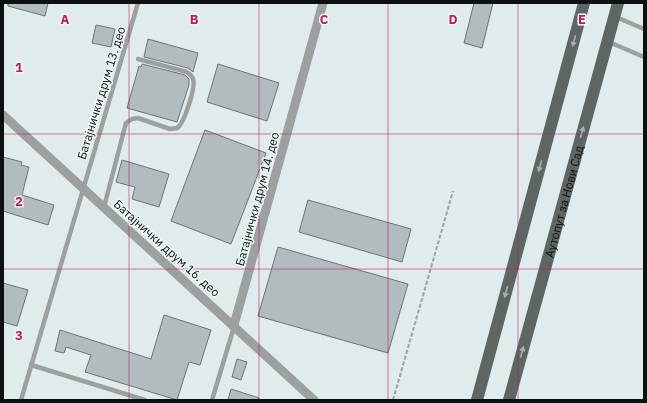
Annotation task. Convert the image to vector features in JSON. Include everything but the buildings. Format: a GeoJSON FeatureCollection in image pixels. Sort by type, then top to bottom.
{"type":"FeatureCollection","features":[{"type":"Feature","properties":{"kind":"main road"},"geometry":{"type":"LineString","coordinates":[[477,400],[584,3]]}},
{"type":"Feature","properties":{"kind":"main road","name":"Аутопут за Нови Сад"},"geometry":{"type":"LineString","coordinates":[[509,400],[618,3]]}},
{"type":"Feature","properties":{"kind":"street","name":"Батајнички друм 14. део"},"geometry":{"type":"LineString","coordinates":[[234,325],[322,3]]}},
{"type":"Feature","properties":{"kind":"street","name":"Батајнички друм 16. део"},"geometry":{"type":"LineString","coordinates":[[3,115],[234,325],[314,400]]}},
{"type":"Feature","properties":{"kind":"lane","name":"Батајнички друм 13. део"},"geometry":{"type":"LineString","coordinates":[[21,400],[138,3]]}},
{"type":"Feature","properties":{"kind":"lane"},"geometry":{"type":"LineString","coordinates":[[614,16],[644,29]]}},
{"type":"Feature","properties":{"kind":"lane"},"geometry":{"type":"LineString","coordinates":[[607,41],[644,57]]}},
{"type":"Feature","properties":{"kind":"lane"},"geometry":{"type":"LineString","coordinates":[[104,207],[126,123],[132,119],[138,118],[170,129],[177,128],[184,120],[194,84],[192,77],[187,72],[138,59]]}},
{"type":"Feature","properties":{"kind":"lane","name":"Батајнички друм 14. део"},"geometry":{"type":"LineString","coordinates":[[212,400],[234,325]]}},
{"type":"Feature","properties":{"kind":"lane"},"geometry":{"type":"LineString","coordinates":[[31,365],[145,400]]}},
{"type":"Feature","properties":{"kind":"path"},"geometry":{"type":"LineString","coordinates":[[393,400],[453,191]]}}]}
